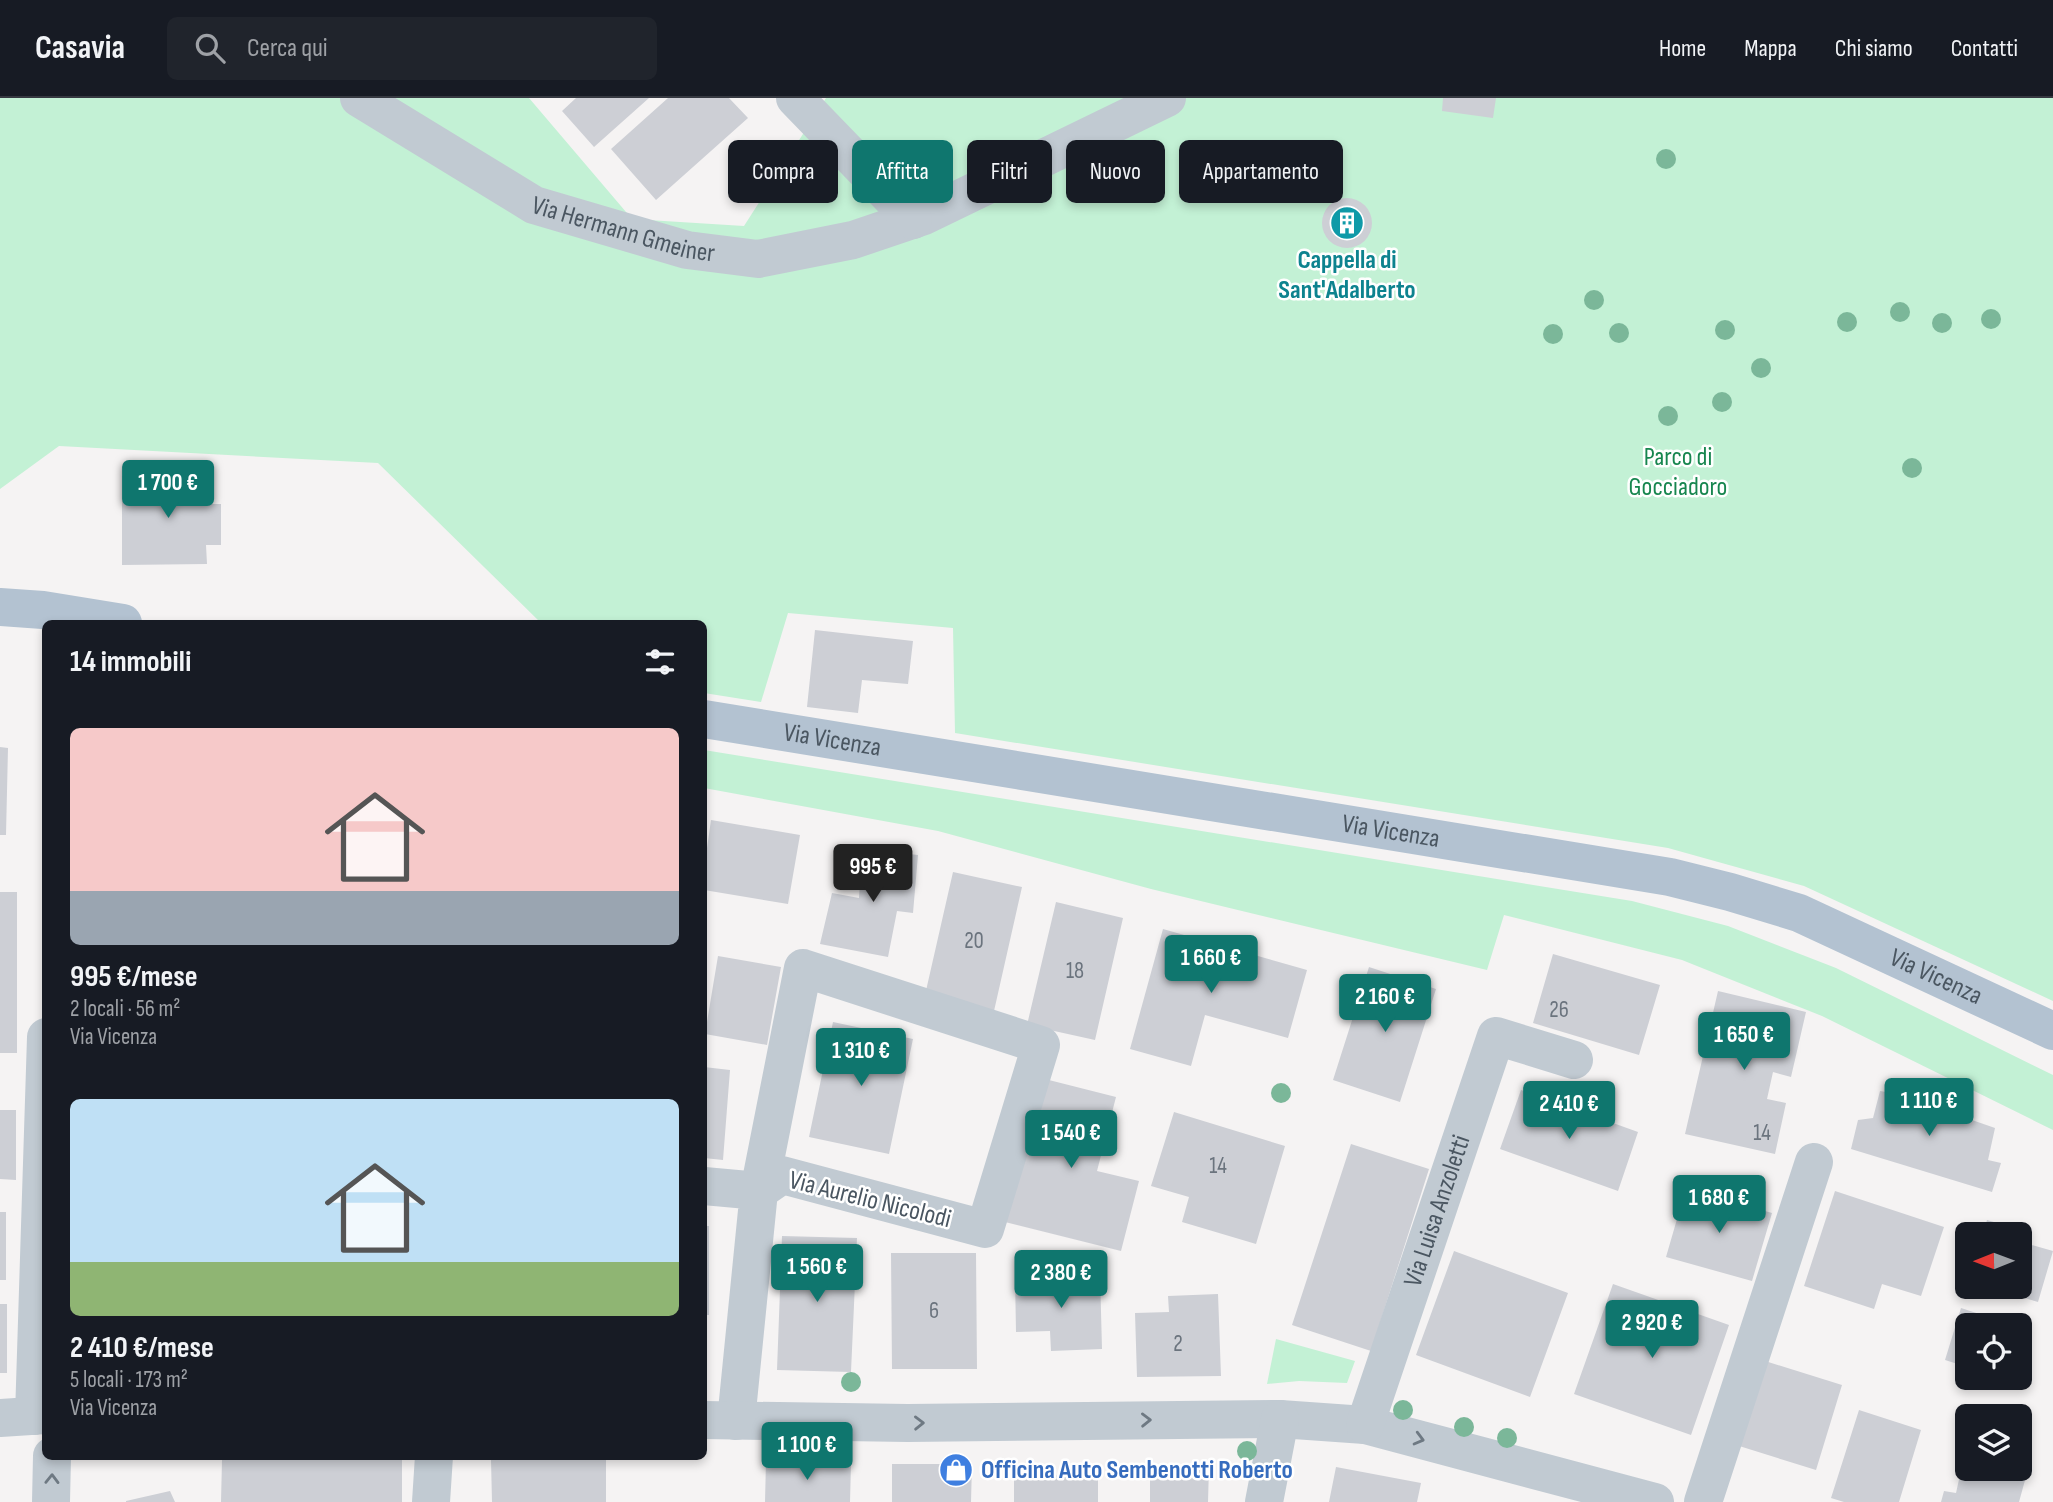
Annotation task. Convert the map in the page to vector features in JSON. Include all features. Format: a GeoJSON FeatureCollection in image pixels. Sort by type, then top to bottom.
{"type":"FeatureCollection","features":[{"type":"Feature","properties":{"kind":"main road"},"geometry":{"type":"LineString","coordinates":[[0,607],[43,610],[104,620]]}},
{"type":"Feature","properties":{"kind":"main road","name":"Via Vicenza"},"geometry":{"type":"LineString","coordinates":[[707,719],[1670,877],[1799,913],[2053,1031]]}},
{"type":"Feature","properties":{"kind":"street","name":"Via Hermann Gmeiner"},"geometry":{"type":"LineString","coordinates":[[359,98],[534,205],[687,250],[758,258],[853,240],[913,220],[1167,98]]}},
{"type":"Feature","properties":{"kind":"street"},"geometry":{"type":"LineString","coordinates":[[795,98],[913,220]]}},
{"type":"Feature","properties":{"kind":"street","name":"Via Aurelio Nicolodi"},"geometry":{"type":"LineString","coordinates":[[707,1186],[759,1191],[782,1175],[985,1229],[1041,1045],[803,968],[759,1191],[720,1421],[908,1423],[1280,1419]]}},
{"type":"Feature","properties":{"kind":"street","name":"Via Luisa Anzoletti"},"geometry":{"type":"LineString","coordinates":[[1365,1425],[1496,1036],[1574,1060]]}},
{"type":"Feature","properties":{"kind":"street"},"geometry":{"type":"LineString","coordinates":[[27,1417],[42,1117]]}},
{"type":"Feature","properties":{"kind":"street"},"geometry":{"type":"LineString","coordinates":[[1703,1502],[1814,1162]]}},
{"type":"Feature","properties":{"kind":"street"},"geometry":{"type":"LineString","coordinates":[[1264,1502],[1280,1419],[1365,1425],[1655,1502]]}},
{"type":"Feature","properties":{"kind":"street"},"geometry":{"type":"LineString","coordinates":[[51,1502],[52,1460]]}},
{"type":"Feature","properties":{"kind":"street"},"geometry":{"type":"LineString","coordinates":[[431,1502],[434,1460]]}},
{"type":"Feature","properties":{"kind":"green space","name":"Parco di Gocciadoro"},"geometry":{"type":"Polygon","coordinates":[[[0,98],[529,98],[632,219],[744,226],[759,203],[838,203],[838,140],[799,140],[826,98],[2053,98],[2053,1001],[1804,886],[1668,848],[955,733],[953,628],[788,613],[761,702],[707,693],[707,620],[538,620],[378,463],[59,446],[0,489],[0,98]]]}},
{"type":"Feature","properties":{"kind":"green space"},"geometry":{"type":"Polygon","coordinates":[[[707,750],[1632,901],[1728,926],[1836,968],[2053,1075],[2053,1130],[1822,1016],[1682,960],[1504,915],[1487,970],[1151,889],[938,831],[707,789],[707,750]]]}},
{"type":"Feature","properties":{"kind":"green space"},"geometry":{"type":"Polygon","coordinates":[[[1276,1339],[1355,1361],[1347,1383],[1299,1381],[1267,1384],[1276,1339]]]}},
{"type":"Feature","properties":{"kind":"building"},"geometry":{"type":"Polygon","coordinates":[[[576,98],[649,98],[594,147],[562,111],[576,98]]]}},
{"type":"Feature","properties":{"kind":"building"},"geometry":{"type":"Polygon","coordinates":[[[668,98],[729,98],[748,118],[656,200],[611,149],[668,98]]]}},
{"type":"Feature","properties":{"kind":"building"},"geometry":{"type":"Polygon","coordinates":[[[1443,98],[1496,98],[1493,118],[1442,111],[1443,98]]]}},
{"type":"Feature","properties":{"kind":"building","name":"Cappella di Sant'Adalberto"},"geometry":{"type":"Polygon","coordinates":[[[1343,199],[1356,200],[1370,214],[1370,232],[1356,246],[1338,246],[1324,232],[1324,214],[1334,203],[1343,203],[1343,199]]]}},
{"type":"Feature","properties":{"kind":"building"},"geometry":{"type":"Polygon","coordinates":[[[205,475],[205,504],[221,504],[221,545],[206,545],[207,564],[122,565],[122,476],[205,475]]]}},
{"type":"Feature","properties":{"kind":"building"},"geometry":{"type":"Polygon","coordinates":[[[815,630],[913,641],[908,684],[862,680],[858,713],[807,707],[815,630]]]}},
{"type":"Feature","properties":{"kind":"building"},"geometry":{"type":"Polygon","coordinates":[[[0,747],[8,748],[6,835],[0,835],[0,747]]]}},
{"type":"Feature","properties":{"kind":"building"},"geometry":{"type":"Polygon","coordinates":[[[711,820],[800,835],[788,904],[707,890],[707,848],[711,820]]]}},
{"type":"Feature","properties":{"kind":"building"},"geometry":{"type":"Polygon","coordinates":[[[862,849],[918,855],[913,913],[897,911],[888,957],[820,944],[832,893],[859,898],[862,849]]]}},
{"type":"Feature","properties":{"kind":"building"},"geometry":{"type":"Polygon","coordinates":[[[953,872],[1022,887],[994,1011],[925,995],[953,872]]]}},
{"type":"Feature","properties":{"kind":"building"},"geometry":{"type":"Polygon","coordinates":[[[0,892],[17,892],[17,1053],[0,1053],[0,892]]]}},
{"type":"Feature","properties":{"kind":"building"},"geometry":{"type":"Polygon","coordinates":[[[1056,902],[1123,918],[1095,1040],[1027,1025],[1056,902]]]}},
{"type":"Feature","properties":{"kind":"building"},"geometry":{"type":"Polygon","coordinates":[[[1163,929],[1307,970],[1288,1038],[1205,1015],[1191,1066],[1130,1049],[1163,929]]]}},
{"type":"Feature","properties":{"kind":"building"},"geometry":{"type":"Polygon","coordinates":[[[1553,954],[1660,985],[1639,1055],[1533,1023],[1553,954]]]}},
{"type":"Feature","properties":{"kind":"building"},"geometry":{"type":"Polygon","coordinates":[[[718,956],[781,967],[767,1045],[707,1034],[718,956]]]}},
{"type":"Feature","properties":{"kind":"building"},"geometry":{"type":"Polygon","coordinates":[[[1369,967],[1436,989],[1400,1102],[1333,1080],[1369,967]]]}},
{"type":"Feature","properties":{"kind":"building"},"geometry":{"type":"Polygon","coordinates":[[[1718,991],[1806,1012],[1791,1077],[1773,1072],[1767,1099],[1786,1103],[1775,1154],[1685,1134],[1718,991]]]}},
{"type":"Feature","properties":{"kind":"building"},"geometry":{"type":"Polygon","coordinates":[[[833,1022],[913,1039],[889,1154],[809,1137],[833,1022]]]}},
{"type":"Feature","properties":{"kind":"building"},"geometry":{"type":"Polygon","coordinates":[[[707,1067],[730,1070],[723,1160],[707,1158],[707,1067]]]}},
{"type":"Feature","properties":{"kind":"building"},"geometry":{"type":"Polygon","coordinates":[[[1041,1078],[1116,1097],[1097,1171],[1139,1181],[1121,1251],[1005,1222],[1041,1078]]]}},
{"type":"Feature","properties":{"kind":"building"},"geometry":{"type":"Polygon","coordinates":[[[1920,1089],[1959,1104],[1972,1120],[1995,1128],[1988,1160],[2001,1163],[1992,1192],[1851,1149],[1858,1120],[1873,1118],[1880,1091],[1898,1094],[1920,1089]]]}},
{"type":"Feature","properties":{"kind":"building"},"geometry":{"type":"Polygon","coordinates":[[[1521,1090],[1638,1132],[1618,1191],[1500,1149],[1521,1090]]]}},
{"type":"Feature","properties":{"kind":"building"},"geometry":{"type":"Polygon","coordinates":[[[0,1110],[16,1110],[16,1180],[0,1179],[0,1110]]]}},
{"type":"Feature","properties":{"kind":"building"},"geometry":{"type":"Polygon","coordinates":[[[1174,1112],[1285,1146],[1256,1244],[1182,1222],[1189,1197],[1151,1186],[1174,1112]]]}},
{"type":"Feature","properties":{"kind":"building"},"geometry":{"type":"Polygon","coordinates":[[[1351,1144],[1429,1169],[1371,1351],[1292,1325],[1351,1144]]]}},
{"type":"Feature","properties":{"kind":"building"},"geometry":{"type":"Polygon","coordinates":[[[1686,1188],[1772,1213],[1752,1281],[1666,1257],[1686,1188]]]}},
{"type":"Feature","properties":{"kind":"building"},"geometry":{"type":"Polygon","coordinates":[[[1835,1191],[1944,1227],[1921,1296],[1882,1284],[1874,1309],[1804,1286],[1835,1191]]]}},
{"type":"Feature","properties":{"kind":"building"},"geometry":{"type":"Polygon","coordinates":[[[0,1212],[6,1212],[6,1280],[0,1280],[0,1212]]]}},
{"type":"Feature","properties":{"kind":"building"},"geometry":{"type":"Polygon","coordinates":[[[707,1226],[709,1226],[707,1315],[707,1226]]]}},
{"type":"Feature","properties":{"kind":"building"},"geometry":{"type":"Polygon","coordinates":[[[782,1236],[857,1238],[851,1372],[777,1370],[782,1236]]]}},
{"type":"Feature","properties":{"kind":"building"},"geometry":{"type":"Polygon","coordinates":[[[2032,1245],[2053,1251],[2038,1302],[2028,1299],[2032,1299],[2032,1245]]]}},
{"type":"Feature","properties":{"kind":"building"},"geometry":{"type":"Polygon","coordinates":[[[1454,1251],[1568,1293],[1530,1397],[1416,1355],[1454,1251]]]}},
{"type":"Feature","properties":{"kind":"building"},"geometry":{"type":"Polygon","coordinates":[[[891,1253],[976,1253],[977,1369],[892,1369],[891,1253]]]}},
{"type":"Feature","properties":{"kind":"building"},"geometry":{"type":"Polygon","coordinates":[[[1100,1274],[1102,1349],[1051,1351],[1050,1331],[1016,1332],[1015,1277],[1100,1274]]]}},
{"type":"Feature","properties":{"kind":"building"},"geometry":{"type":"Polygon","coordinates":[[[1613,1284],[1729,1325],[1691,1435],[1574,1394],[1613,1284]]]}},
{"type":"Feature","properties":{"kind":"building"},"geometry":{"type":"Polygon","coordinates":[[[1218,1294],[1221,1376],[1137,1377],[1135,1313],[1169,1312],[1168,1296],[1218,1294]]]}},
{"type":"Feature","properties":{"kind":"building"},"geometry":{"type":"Polygon","coordinates":[[[0,1304],[7,1304],[7,1373],[0,1373],[0,1304]]]}},
{"type":"Feature","properties":{"kind":"building"},"geometry":{"type":"Polygon","coordinates":[[[1961,1308],[1976,1313],[1959,1313],[1961,1308]]]}},
{"type":"Feature","properties":{"kind":"building"},"geometry":{"type":"Polygon","coordinates":[[[1955,1328],[1955,1363],[1945,1360],[1955,1328]]]}},
{"type":"Feature","properties":{"kind":"building"},"geometry":{"type":"Polygon","coordinates":[[[1762,1360],[1842,1385],[1816,1470],[1736,1445],[1762,1360]]]}},
{"type":"Feature","properties":{"kind":"building"},"geometry":{"type":"Polygon","coordinates":[[[1859,1410],[1921,1430],[1899,1502],[1844,1502],[1831,1498],[1859,1410]]]}},
{"type":"Feature","properties":{"kind":"building"},"geometry":{"type":"Polygon","coordinates":[[[222,1460],[402,1460],[402,1502],[221,1502],[222,1460]]]}},
{"type":"Feature","properties":{"kind":"building"},"geometry":{"type":"Polygon","coordinates":[[[491,1460],[606,1460],[606,1502],[492,1502],[491,1460]]]}},
{"type":"Feature","properties":{"kind":"building"},"geometry":{"type":"Polygon","coordinates":[[[766,1461],[851,1464],[850,1502],[765,1502],[766,1461]]]}},
{"type":"Feature","properties":{"kind":"building"},"geometry":{"type":"Polygon","coordinates":[[[892,1464],[972,1464],[971,1502],[892,1502],[892,1464]]]}},
{"type":"Feature","properties":{"kind":"building"},"geometry":{"type":"Polygon","coordinates":[[[1150,1466],[1209,1467],[1208,1502],[1150,1502],[1150,1466]]]}},
{"type":"Feature","properties":{"kind":"building"},"geometry":{"type":"Polygon","coordinates":[[[1336,1467],[1421,1483],[1417,1502],[1329,1502],[1336,1467]]]}},
{"type":"Feature","properties":{"kind":"building"},"geometry":{"type":"Polygon","coordinates":[[[1014,1475],[1098,1476],[1098,1502],[1014,1502],[1014,1475]]]}},
{"type":"Feature","properties":{"kind":"building"},"geometry":{"type":"Polygon","coordinates":[[[1959,1481],[2025,1481],[2019,1502],[1941,1502],[1944,1491],[1956,1493],[1959,1481]]]}},
{"type":"Feature","properties":{"kind":"building"},"geometry":{"type":"Polygon","coordinates":[[[170,1491],[175,1502],[126,1502],[126,1501],[170,1491]]]}},
{"type":"Feature","properties":{"kind":"place","name":"Cappella di Sant'Adalberto"},"geometry":{"type":"Point","coordinates":[1347,223]}},
{"type":"Feature","properties":{"kind":"place","name":"Officina Auto Sembenotti Roberto"},"geometry":{"type":"Point","coordinates":[956,1470]}}]}
